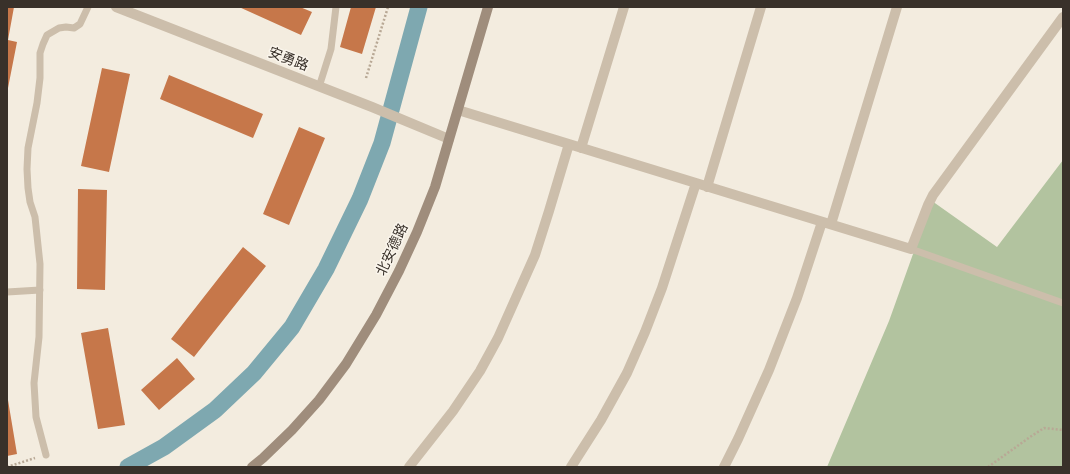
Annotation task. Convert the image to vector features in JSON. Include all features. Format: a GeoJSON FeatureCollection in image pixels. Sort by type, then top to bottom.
{"type":"FeatureCollection","features":[{"type":"Feature","properties":{"kind":"street","name":"安勇路"},"geometry":{"type":"LineString","coordinates":[[116,7],[372,107],[449,139]]}},
{"type":"Feature","properties":{"kind":"street","name":"北安德路"},"geometry":{"type":"LineString","coordinates":[[252,467],[292,430],[319,400],[346,364],[376,315],[417,232],[435,187],[488,7]]}},
{"type":"Feature","properties":{"kind":"street"},"geometry":{"type":"LineString","coordinates":[[582,148],[624,7]]}},
{"type":"Feature","properties":{"kind":"street"},"geometry":{"type":"LineString","coordinates":[[707,187],[761,7]]}},
{"type":"Feature","properties":{"kind":"street"},"geometry":{"type":"LineString","coordinates":[[724,467],[770,370],[826,223],[897,7]]}},
{"type":"Feature","properties":{"kind":"street"},"geometry":{"type":"LineString","coordinates":[[458,110],[911,249],[928,205],[934,194],[1063,17]]}},
{"type":"Feature","properties":{"kind":"street"},"geometry":{"type":"LineString","coordinates":[[409,467],[452,411],[480,371],[498,338],[535,255],[569,144]]}},
{"type":"Feature","properties":{"kind":"street"},"geometry":{"type":"LineString","coordinates":[[571,467],[601,420],[627,373],[662,288],[696,183]]}},
{"type":"Feature","properties":{"kind":"lane"},"geometry":{"type":"LineString","coordinates":[[46,455],[36,417],[34,382],[39,337],[40,264],[35,217],[30,202],[28,188],[28,148],[33,126],[40,78],[40,53],[42,44],[47,35],[59,28],[74,28],[80,24],[88,7]]}},
{"type":"Feature","properties":{"kind":"lane"},"geometry":{"type":"LineString","coordinates":[[319,87],[331,49],[336,7]]}},
{"type":"Feature","properties":{"kind":"lane"},"geometry":{"type":"LineString","coordinates":[[911,249],[1063,303]]}},
{"type":"Feature","properties":{"kind":"lane"},"geometry":{"type":"LineString","coordinates":[[7,292],[40,290]]}},
{"type":"Feature","properties":{"kind":"path"},"geometry":{"type":"LineString","coordinates":[[366,78],[388,7]]}},
{"type":"Feature","properties":{"kind":"path"},"geometry":{"type":"LineString","coordinates":[[988,467],[1044,428],[1063,430]]}},
{"type":"Feature","properties":{"kind":"path"},"geometry":{"type":"LineString","coordinates":[[7,467],[46,455]]}},
{"type":"Feature","properties":{"kind":"green space"},"geometry":{"type":"Polygon","coordinates":[[[1063,160],[1063,467],[827,467],[889,321],[932,201],[997,247],[1063,160]]]}},
{"type":"Feature","properties":{"kind":"building"},"geometry":{"type":"Polygon","coordinates":[[[7,7],[14,7],[8,40],[17,42],[8,88],[7,7]]]}},
{"type":"Feature","properties":{"kind":"building"},"geometry":{"type":"Polygon","coordinates":[[[239,7],[300,7],[312,12],[301,35],[239,7]]]}},
{"type":"Feature","properties":{"kind":"building"},"geometry":{"type":"Polygon","coordinates":[[[351,7],[376,7],[362,54],[340,47],[351,7]]]}},
{"type":"Feature","properties":{"kind":"building"},"geometry":{"type":"Polygon","coordinates":[[[102,68],[130,74],[109,172],[81,166],[102,68]]]}},
{"type":"Feature","properties":{"kind":"building"},"geometry":{"type":"Polygon","coordinates":[[[169,75],[263,114],[253,138],[160,99],[169,75]]]}},
{"type":"Feature","properties":{"kind":"building"},"geometry":{"type":"Polygon","coordinates":[[[299,127],[325,138],[289,225],[263,214],[299,127]]]}},
{"type":"Feature","properties":{"kind":"building"},"geometry":{"type":"Polygon","coordinates":[[[78,189],[107,190],[105,290],[77,289],[78,189]]]}},
{"type":"Feature","properties":{"kind":"building"},"geometry":{"type":"Polygon","coordinates":[[[243,247],[266,266],[194,357],[171,339],[243,247]]]}},
{"type":"Feature","properties":{"kind":"building"},"geometry":{"type":"Polygon","coordinates":[[[108,328],[125,425],[98,429],[81,333],[108,328]]]}},
{"type":"Feature","properties":{"kind":"building"},"geometry":{"type":"Polygon","coordinates":[[[177,358],[195,379],[159,410],[141,390],[177,358]]]}},
{"type":"Feature","properties":{"kind":"building"},"geometry":{"type":"Polygon","coordinates":[[[7,394],[17,454],[7,456],[7,394]]]}},
{"type":"Feature","properties":{"kind":"waterway"},"geometry":{"type":"LineString","coordinates":[[128,467],[164,447],[215,410],[254,373],[292,327],[326,269],[360,199],[382,143],[419,7]]}}]}
